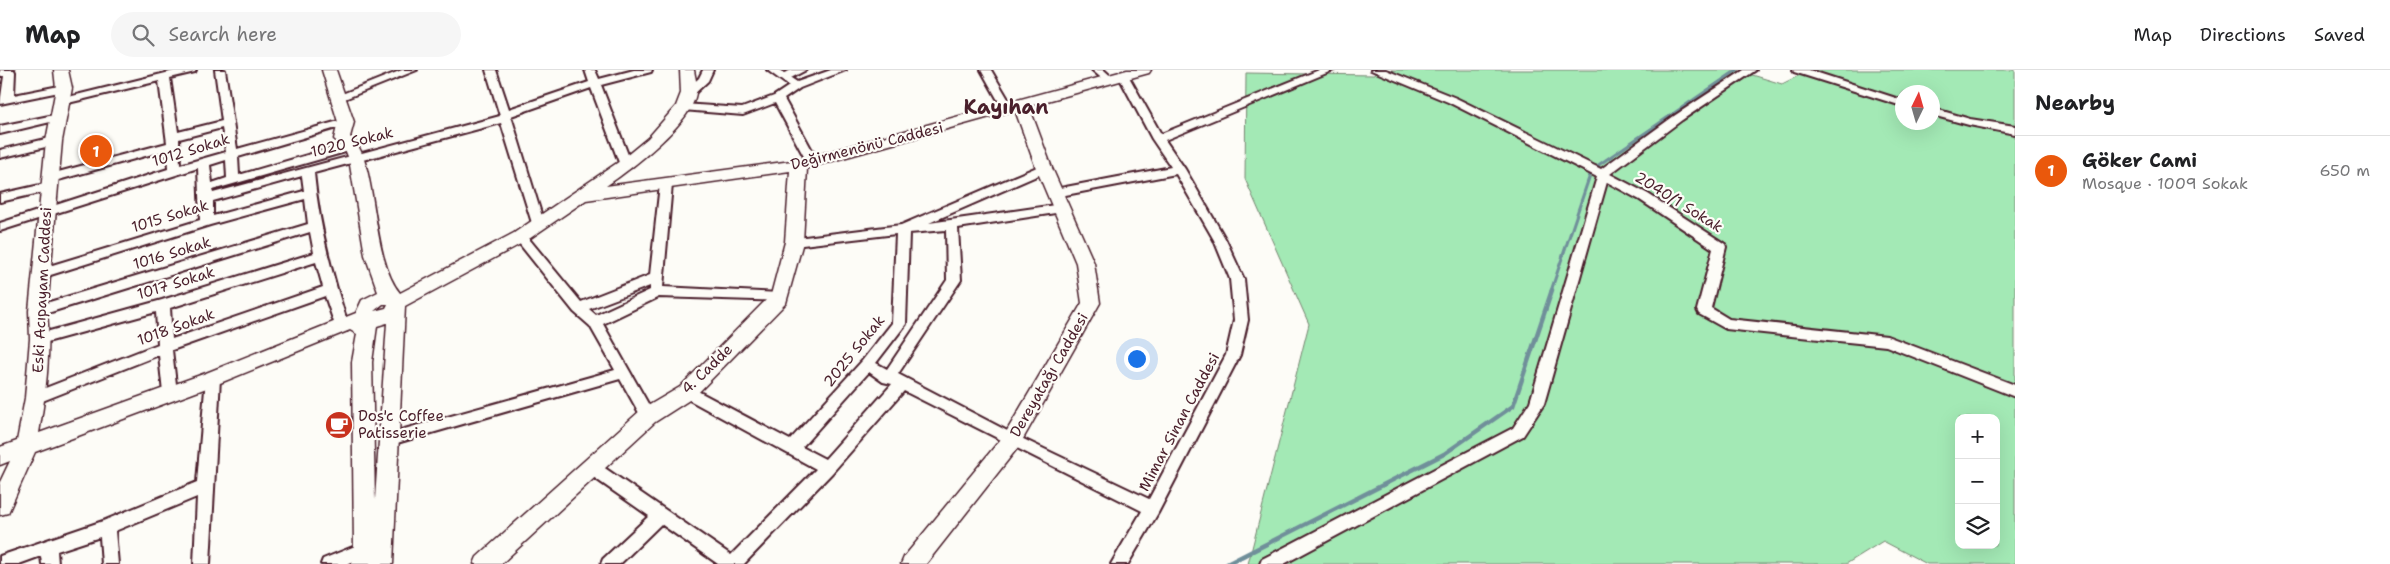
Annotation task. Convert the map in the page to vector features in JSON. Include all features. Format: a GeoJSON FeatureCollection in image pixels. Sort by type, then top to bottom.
{"type":"FeatureCollection","features":[{"type":"Feature","properties":{"kind":"main road"},"geometry":{"type":"LineString","coordinates":[[0,456],[27,446]]}},
{"type":"Feature","properties":{"kind":"street","name":"Eski Acıpayam Caddesi"},"geometry":{"type":"LineString","coordinates":[[0,506],[27,446],[35,398],[40,339],[38,311],[41,272],[54,141],[61,102],[61,70]]}},
{"type":"Feature","properties":{"kind":"street"},"geometry":{"type":"LineString","coordinates":[[0,130],[61,102],[191,70]]}},
{"type":"Feature","properties":{"kind":"street"},"geometry":{"type":"LineString","coordinates":[[220,70],[232,154],[233,180]]}},
{"type":"Feature","properties":{"kind":"street"},"geometry":{"type":"LineString","coordinates":[[329,70],[346,122],[342,139],[354,152],[376,270],[394,303],[390,439],[382,564]]}},
{"type":"Feature","properties":{"kind":"street"},"geometry":{"type":"LineString","coordinates":[[338,98],[412,70]]}},
{"type":"Feature","properties":{"kind":"street"},"geometry":{"type":"LineString","coordinates":[[492,70],[538,223]]}},
{"type":"Feature","properties":{"kind":"street"},"geometry":{"type":"LineString","coordinates":[[590,70],[626,165]]}},
{"type":"Feature","properties":{"kind":"street","name":"1020 Sokak"},"geometry":{"type":"LineString","coordinates":[[207,194],[308,170],[354,152],[505,116],[594,84],[647,70]]}},
{"type":"Feature","properties":{"kind":"street"},"geometry":{"type":"LineString","coordinates":[[686,100],[687,70]]}},
{"type":"Feature","properties":{"kind":"street"},"geometry":{"type":"LineString","coordinates":[[27,446],[213,378],[367,317],[378,299],[394,303],[416,294],[520,237],[626,165],[654,141],[704,79],[708,70]]}},
{"type":"Feature","properties":{"kind":"street"},"geometry":{"type":"LineString","coordinates":[[772,70],[796,86]]}},
{"type":"Feature","properties":{"kind":"street"},"geometry":{"type":"LineString","coordinates":[[782,78],[801,70]]}},
{"type":"Feature","properties":{"kind":"street"},"geometry":{"type":"LineString","coordinates":[[686,100],[743,112],[778,98],[796,86],[841,70]]}},
{"type":"Feature","properties":{"kind":"street"},"geometry":{"type":"LineString","coordinates":[[986,70],[1014,107]]}},
{"type":"Feature","properties":{"kind":"street"},"geometry":{"type":"LineString","coordinates":[[1097,70],[1117,78]]}},
{"type":"Feature","properties":{"kind":"street","name":"Değirmenönü Caddesi"},"geometry":{"type":"LineString","coordinates":[[584,195],[806,163],[1144,70]]}},
{"type":"Feature","properties":{"kind":"street"},"geometry":{"type":"LineString","coordinates":[[1158,139],[1330,70]]}},
{"type":"Feature","properties":{"kind":"street","name":"2040/1 Sokak"},"geometry":{"type":"LineString","coordinates":[[1376,70],[1452,100],[1566,155],[1644,197],[1720,248],[1704,310],[1726,324],[1888,341],[2015,391]]}},
{"type":"Feature","properties":{"kind":"street"},"geometry":{"type":"LineString","coordinates":[[1268,564],[1518,432],[1537,404],[1606,171],[1678,118],[1751,70]]}},
{"type":"Feature","properties":{"kind":"street"},"geometry":{"type":"LineString","coordinates":[[1798,70],[1895,100]]}},
{"type":"Feature","properties":{"kind":"street"},"geometry":{"type":"LineString","coordinates":[[0,73],[10,72],[4,100],[61,102]]}},
{"type":"Feature","properties":{"kind":"street"},"geometry":{"type":"LineString","coordinates":[[164,76],[173,141],[174,171]]}},
{"type":"Feature","properties":{"kind":"street","name":"Mimar Sinan Caddesi"},"geometry":{"type":"LineString","coordinates":[[1117,78],[1179,169],[1220,240],[1237,279],[1241,320],[1233,355],[1152,508],[1119,564]]}},
{"type":"Feature","properties":{"kind":"street"},"geometry":{"type":"LineString","coordinates":[[778,98],[806,163]]}},
{"type":"Feature","properties":{"kind":"street","name":"Dereyatağı Caddesi"},"geometry":{"type":"LineString","coordinates":[[912,564],[1012,440],[1091,303],[1085,263],[1044,168],[1014,107]]}},
{"type":"Feature","properties":{"kind":"street"},"geometry":{"type":"LineString","coordinates":[[1940,113],[1969,122],[2015,130]]}},
{"type":"Feature","properties":{"kind":"street"},"geometry":{"type":"LineString","coordinates":[[0,198],[227,122]]}},
{"type":"Feature","properties":{"kind":"street","name":"1012 Sokak"},"geometry":{"type":"LineString","coordinates":[[46,213],[174,171],[346,122]]}},
{"type":"Feature","properties":{"kind":"street"},"geometry":{"type":"LineString","coordinates":[[0,154],[54,141]]}},
{"type":"Feature","properties":{"kind":"street"},"geometry":{"type":"LineString","coordinates":[[207,194],[233,180],[354,152]]}},
{"type":"Feature","properties":{"kind":"street"},"geometry":{"type":"LineString","coordinates":[[204,162],[207,194],[206,222]]}},
{"type":"Feature","properties":{"kind":"street","name":"4. Cadde"},"geometry":{"type":"LineString","coordinates":[[485,564],[648,416],[687,392],[779,298],[794,242],[806,163]]}},
{"type":"Feature","properties":{"kind":"street"},"geometry":{"type":"LineString","coordinates":[[903,229],[1044,168]]}},
{"type":"Feature","properties":{"kind":"street"},"geometry":{"type":"LineString","coordinates":[[794,242],[952,225],[1059,201],[1179,169]]}},
{"type":"Feature","properties":{"kind":"street"},"geometry":{"type":"LineString","coordinates":[[308,170],[309,194],[321,256],[329,290],[342,327]]}},
{"type":"Feature","properties":{"kind":"street"},"geometry":{"type":"LineString","coordinates":[[656,285],[666,184]]}},
{"type":"Feature","properties":{"kind":"street","name":"1015 Sokak"},"geometry":{"type":"LineString","coordinates":[[41,272],[206,222],[309,194]]}},
{"type":"Feature","properties":{"kind":"street"},"geometry":{"type":"LineString","coordinates":[[0,227],[46,213]]}},
{"type":"Feature","properties":{"kind":"street"},"geometry":{"type":"LineString","coordinates":[[591,467],[732,564],[827,468],[894,381],[954,280],[952,225]]}},
{"type":"Feature","properties":{"kind":"street","name":"1016 Sokak"},"geometry":{"type":"LineString","coordinates":[[38,311],[316,226]]}},
{"type":"Feature","properties":{"kind":"street","name":"2025 Sokak"},"geometry":{"type":"LineString","coordinates":[[792,448],[867,365],[899,324],[903,229]]}},
{"type":"Feature","properties":{"kind":"street"},"geometry":{"type":"LineString","coordinates":[[520,237],[579,308],[595,322],[648,416]]}},
{"type":"Feature","properties":{"kind":"street","name":"1017 Sokak"},"geometry":{"type":"LineString","coordinates":[[40,339],[163,305],[321,256]]}},
{"type":"Feature","properties":{"kind":"street"},"geometry":{"type":"LineString","coordinates":[[329,564],[364,556],[362,362],[367,317],[376,270]]}},
{"type":"Feature","properties":{"kind":"street"},"geometry":{"type":"LineString","coordinates":[[595,322],[656,285]]}},
{"type":"Feature","properties":{"kind":"street"},"geometry":{"type":"LineString","coordinates":[[579,308],[656,285],[779,298]]}},
{"type":"Feature","properties":{"kind":"street","name":"1018 Sokak"},"geometry":{"type":"LineString","coordinates":[[35,398],[165,347],[329,290]]}},
{"type":"Feature","properties":{"kind":"street"},"geometry":{"type":"LineString","coordinates":[[394,303],[416,294]]}},
{"type":"Feature","properties":{"kind":"street"},"geometry":{"type":"LineString","coordinates":[[163,305],[170,393]]}},
{"type":"Feature","properties":{"kind":"street"},"geometry":{"type":"LineString","coordinates":[[867,365],[894,381],[1152,508]]}},
{"type":"Feature","properties":{"kind":"street"},"geometry":{"type":"LineString","coordinates":[[390,439],[624,372]]}},
{"type":"Feature","properties":{"kind":"street"},"geometry":{"type":"LineString","coordinates":[[202,564],[205,486],[213,378]]}},
{"type":"Feature","properties":{"kind":"street"},"geometry":{"type":"LineString","coordinates":[[687,392],[827,468]]}},
{"type":"Feature","properties":{"kind":"street"},"geometry":{"type":"LineString","coordinates":[[0,563],[49,556],[107,527],[205,486]]}},
{"type":"Feature","properties":{"kind":"street"},"geometry":{"type":"LineString","coordinates":[[609,564],[660,515]]}},
{"type":"Feature","properties":{"kind":"street"},"geometry":{"type":"LineString","coordinates":[[107,527],[110,564]]}},
{"type":"Feature","properties":{"kind":"green space"},"geometry":{"type":"Polygon","coordinates":[[[1377,70],[1736,70],[1782,84],[1810,70],[2015,70],[2015,564],[1927,564],[1883,541],[1846,564],[1248,564],[1309,324],[1245,179],[1246,73],[1374,75],[1377,70]]]}},
{"type":"Feature","properties":{"kind":"waterway"},"geometry":{"type":"LineString","coordinates":[[1597,166],[1737,70]]}},
{"type":"Feature","properties":{"kind":"waterway"},"geometry":{"type":"LineString","coordinates":[[1551,291],[1591,172]]}},
{"type":"Feature","properties":{"kind":"waterway"},"geometry":{"type":"LineString","coordinates":[[1227,564],[1444,454],[1513,406],[1552,290]]}},
{"type":"Feature","properties":{"kind":"place","name":"Göker Cami"},"geometry":{"type":"Point","coordinates":[96,151]}},
{"type":"Feature","properties":{"kind":"place","name":"Dos'c Coffee Patisserie"},"geometry":{"type":"Point","coordinates":[339,425]}},
{"type":"Feature","properties":{"kind":"district","name":"Kayıhan"},"geometry":{"type":"Point","coordinates":[1006,107]}}]}
